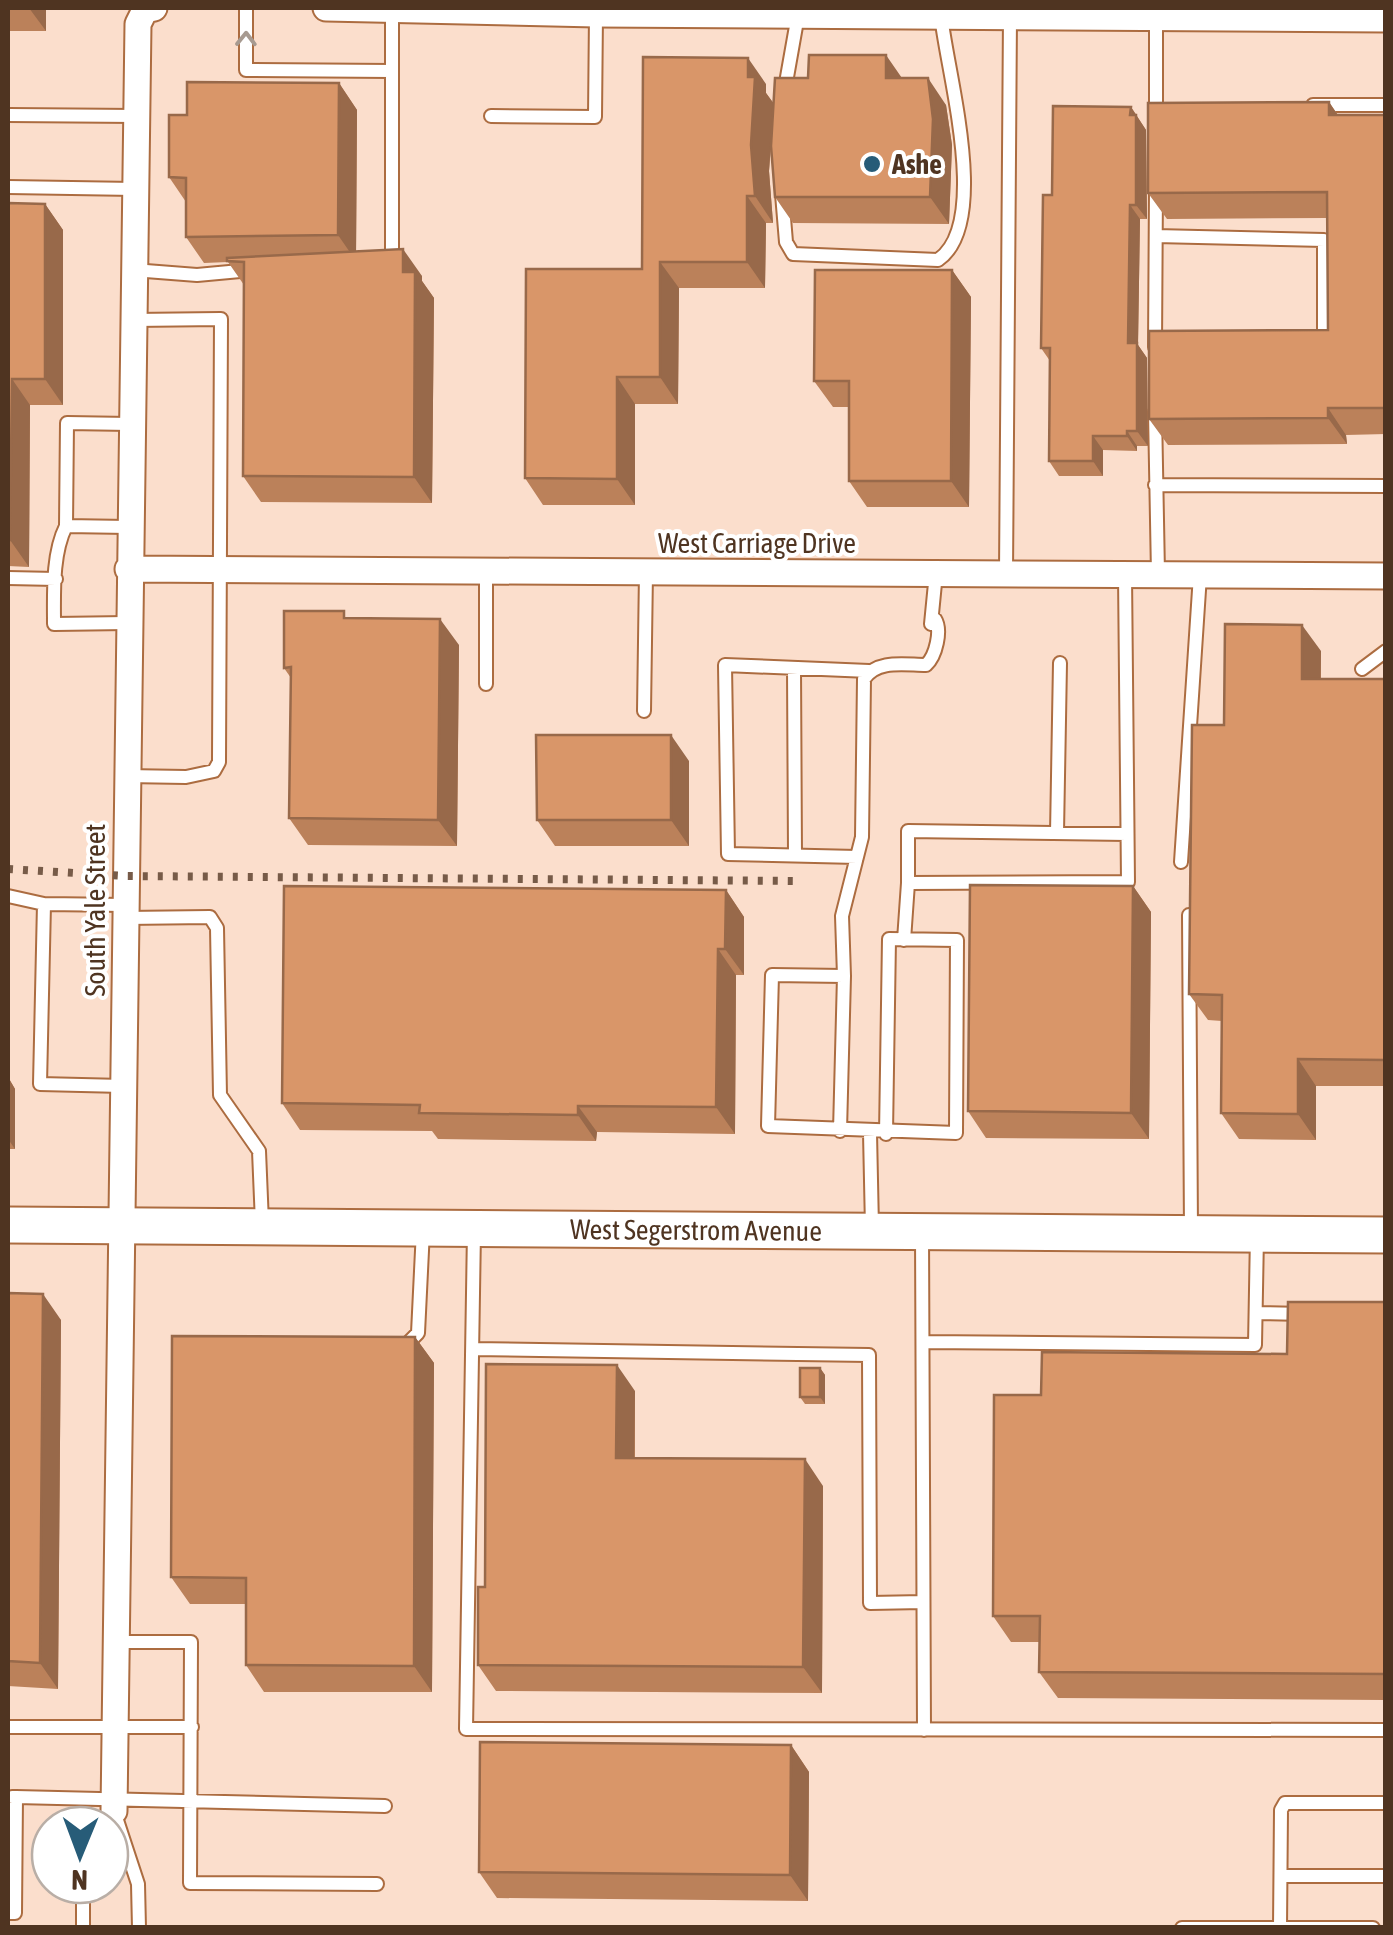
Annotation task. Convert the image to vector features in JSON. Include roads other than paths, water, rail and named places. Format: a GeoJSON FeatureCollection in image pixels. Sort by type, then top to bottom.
{"type":"FeatureCollection","features":[{"type":"Feature","properties":{"kind":"main road","name":"West Segerstrom Avenue"},"geometry":{"type":"LineString","coordinates":[[8,1225],[1386,1234]]}},
{"type":"Feature","properties":{"kind":"street"},"geometry":{"type":"LineString","coordinates":[[326,8],[596,14],[798,10],[1010,16],[1102,12],[1386,19]]}},
{"type":"Feature","properties":{"kind":"street","name":"South Yale Street"},"geometry":{"type":"LineString","coordinates":[[112,1805],[124,1226],[128,527],[138,24],[150,9]]}},
{"type":"Feature","properties":{"kind":"street","name":"West Carriage Drive"},"geometry":{"type":"LineString","coordinates":[[128,570],[1386,576]]}},
{"type":"Feature","properties":{"kind":"lane"},"geometry":{"type":"LineString","coordinates":[[246,8],[246,70],[392,71]]}},
{"type":"Feature","properties":{"kind":"lane"},"geometry":{"type":"LineString","coordinates":[[374,270],[392,270],[392,8]]}},
{"type":"Feature","properties":{"kind":"lane"},"geometry":{"type":"LineString","coordinates":[[782,112],[798,10]]}},
{"type":"Feature","properties":{"kind":"lane"},"geometry":{"type":"LineString","coordinates":[[492,116],[595,116],[596,14]]}},
{"type":"Feature","properties":{"kind":"lane"},"geometry":{"type":"LineString","coordinates":[[782,180],[786,242],[793,254],[938,260],[949,252],[962,212],[960,112],[945,62],[941,15]]}},
{"type":"Feature","properties":{"kind":"lane"},"geometry":{"type":"LineString","coordinates":[[1156,15],[1156,142]]}},
{"type":"Feature","properties":{"kind":"lane"},"geometry":{"type":"LineString","coordinates":[[1006,574],[1010,16]]}},
{"type":"Feature","properties":{"kind":"lane"},"geometry":{"type":"LineString","coordinates":[[1156,104],[1175,104]]}},
{"type":"Feature","properties":{"kind":"lane"},"geometry":{"type":"LineString","coordinates":[[1290,104],[1386,105]]}},
{"type":"Feature","properties":{"kind":"lane"},"geometry":{"type":"LineString","coordinates":[[8,115],[137,116]]}},
{"type":"Feature","properties":{"kind":"lane"},"geometry":{"type":"LineString","coordinates":[[1155,362],[1156,179]]}},
{"type":"Feature","properties":{"kind":"lane"},"geometry":{"type":"LineString","coordinates":[[8,187],[135,189]]}},
{"type":"Feature","properties":{"kind":"lane"},"geometry":{"type":"LineString","coordinates":[[1156,236],[1324,240],[1324,341],[1305,341]]}},
{"type":"Feature","properties":{"kind":"lane"},"geometry":{"type":"LineString","coordinates":[[134,270],[198,275],[261,270]]}},
{"type":"Feature","properties":{"kind":"lane"},"geometry":{"type":"LineString","coordinates":[[126,776],[186,777],[214,771],[219,762],[223,570],[221,319],[132,320]]}},
{"type":"Feature","properties":{"kind":"lane"},"geometry":{"type":"LineString","coordinates":[[1155,344],[1174,344]]}},
{"type":"Feature","properties":{"kind":"lane"},"geometry":{"type":"LineString","coordinates":[[1155,397],[1158,574]]}},
{"type":"Feature","properties":{"kind":"lane"},"geometry":{"type":"LineString","coordinates":[[127,623],[54,624],[60,538],[66,526],[67,423],[130,424]]}},
{"type":"Feature","properties":{"kind":"lane"},"geometry":{"type":"LineString","coordinates":[[1155,485],[1386,486]]}},
{"type":"Feature","properties":{"kind":"lane"},"geometry":{"type":"LineString","coordinates":[[66,526],[128,527]]}},
{"type":"Feature","properties":{"kind":"lane"},"geometry":{"type":"LineString","coordinates":[[486,571],[486,684]]}},
{"type":"Feature","properties":{"kind":"lane"},"geometry":{"type":"LineString","coordinates":[[644,711],[646,572]]}},
{"type":"Feature","properties":{"kind":"lane"},"geometry":{"type":"LineString","coordinates":[[857,857],[728,854],[725,665],[869,670],[886,664],[926,665],[934,659],[931,623],[935,619],[936,573]]}},
{"type":"Feature","properties":{"kind":"lane"},"geometry":{"type":"LineString","coordinates":[[908,883],[1128,882],[1126,574]]}},
{"type":"Feature","properties":{"kind":"lane"},"geometry":{"type":"LineString","coordinates":[[1180,862],[1200,575]]}},
{"type":"Feature","properties":{"kind":"lane"},"geometry":{"type":"LineString","coordinates":[[8,578],[56,579]]}},
{"type":"Feature","properties":{"kind":"lane"},"geometry":{"type":"LineString","coordinates":[[1362,668],[1386,652]]}},
{"type":"Feature","properties":{"kind":"lane"},"geometry":{"type":"LineString","coordinates":[[1057,833],[1060,663]]}},
{"type":"Feature","properties":{"kind":"lane"},"geometry":{"type":"LineString","coordinates":[[794,668],[795,855]]}},
{"type":"Feature","properties":{"kind":"lane"},"geometry":{"type":"LineString","coordinates":[[840,1131],[842,916],[862,837],[864,679],[869,670]]}},
{"type":"Feature","properties":{"kind":"lane"},"geometry":{"type":"LineString","coordinates":[[904,940],[908,830],[1127,834]]}},
{"type":"Feature","properties":{"kind":"lane"},"geometry":{"type":"LineString","coordinates":[[8,896],[44,904],[210,917],[217,928],[220,1094],[259,1152],[262,1226]]}},
{"type":"Feature","properties":{"kind":"lane"},"geometry":{"type":"LineString","coordinates":[[44,904],[40,1084],[123,1086]]}},
{"type":"Feature","properties":{"kind":"lane"},"geometry":{"type":"LineString","coordinates":[[1189,914],[1191,1233]]}},
{"type":"Feature","properties":{"kind":"lane"},"geometry":{"type":"LineString","coordinates":[[844,976],[772,975],[768,1126],[886,1134],[956,1133],[958,940],[889,940],[886,1134]]}},
{"type":"Feature","properties":{"kind":"lane"},"geometry":{"type":"LineString","coordinates":[[870,1133],[872,1230]]}},
{"type":"Feature","properties":{"kind":"lane"},"geometry":{"type":"LineString","coordinates":[[390,1348],[409,1348],[418,1333],[423,1228]]}},
{"type":"Feature","properties":{"kind":"lane"},"geometry":{"type":"LineString","coordinates":[[474,1228],[466,1729],[1386,1730]]}},
{"type":"Feature","properties":{"kind":"lane"},"geometry":{"type":"LineString","coordinates":[[922,1232],[924,1730]]}},
{"type":"Feature","properties":{"kind":"lane"},"geometry":{"type":"LineString","coordinates":[[923,1342],[1255,1345],[1257,1234]]}},
{"type":"Feature","properties":{"kind":"lane"},"geometry":{"type":"LineString","coordinates":[[1257,1313],[1312,1314]]}},
{"type":"Feature","properties":{"kind":"lane"},"geometry":{"type":"LineString","coordinates":[[472,1349],[869,1356],[870,1602],[923,1602]]}},
{"type":"Feature","properties":{"kind":"lane"},"geometry":{"type":"LineString","coordinates":[[116,1642],[192,1642],[190,1882],[376,1884]]}},
{"type":"Feature","properties":{"kind":"lane"},"geometry":{"type":"LineString","coordinates":[[8,1727],[192,1727]]}},
{"type":"Feature","properties":{"kind":"lane"},"geometry":{"type":"LineString","coordinates":[[8,1913],[14,1914],[12,1797],[65,1805]]}},
{"type":"Feature","properties":{"kind":"lane"},"geometry":{"type":"LineString","coordinates":[[130,1810],[191,1802],[385,1806]]}},
{"type":"Feature","properties":{"kind":"lane"},"geometry":{"type":"LineString","coordinates":[[1280,1927],[1281,1810],[1286,1803],[1386,1804]]}},
{"type":"Feature","properties":{"kind":"lane"},"geometry":{"type":"LineString","coordinates":[[130,1862],[138,1884],[139,1928]]}},
{"type":"Feature","properties":{"kind":"lane"},"geometry":{"type":"LineString","coordinates":[[1281,1876],[1386,1876]]}},
{"type":"Feature","properties":{"kind":"lane"},"geometry":{"type":"LineString","coordinates":[[1182,1928],[1373,1928]]}},
{"type":"Feature","properties":{"kind":"railway"},"geometry":{"type":"LineString","coordinates":[[8,869],[125,876],[799,881]]}},
{"type":"Feature","properties":{"kind":"place","name":"Ashe"},"geometry":{"type":"Point","coordinates":[872,164]}}]}
